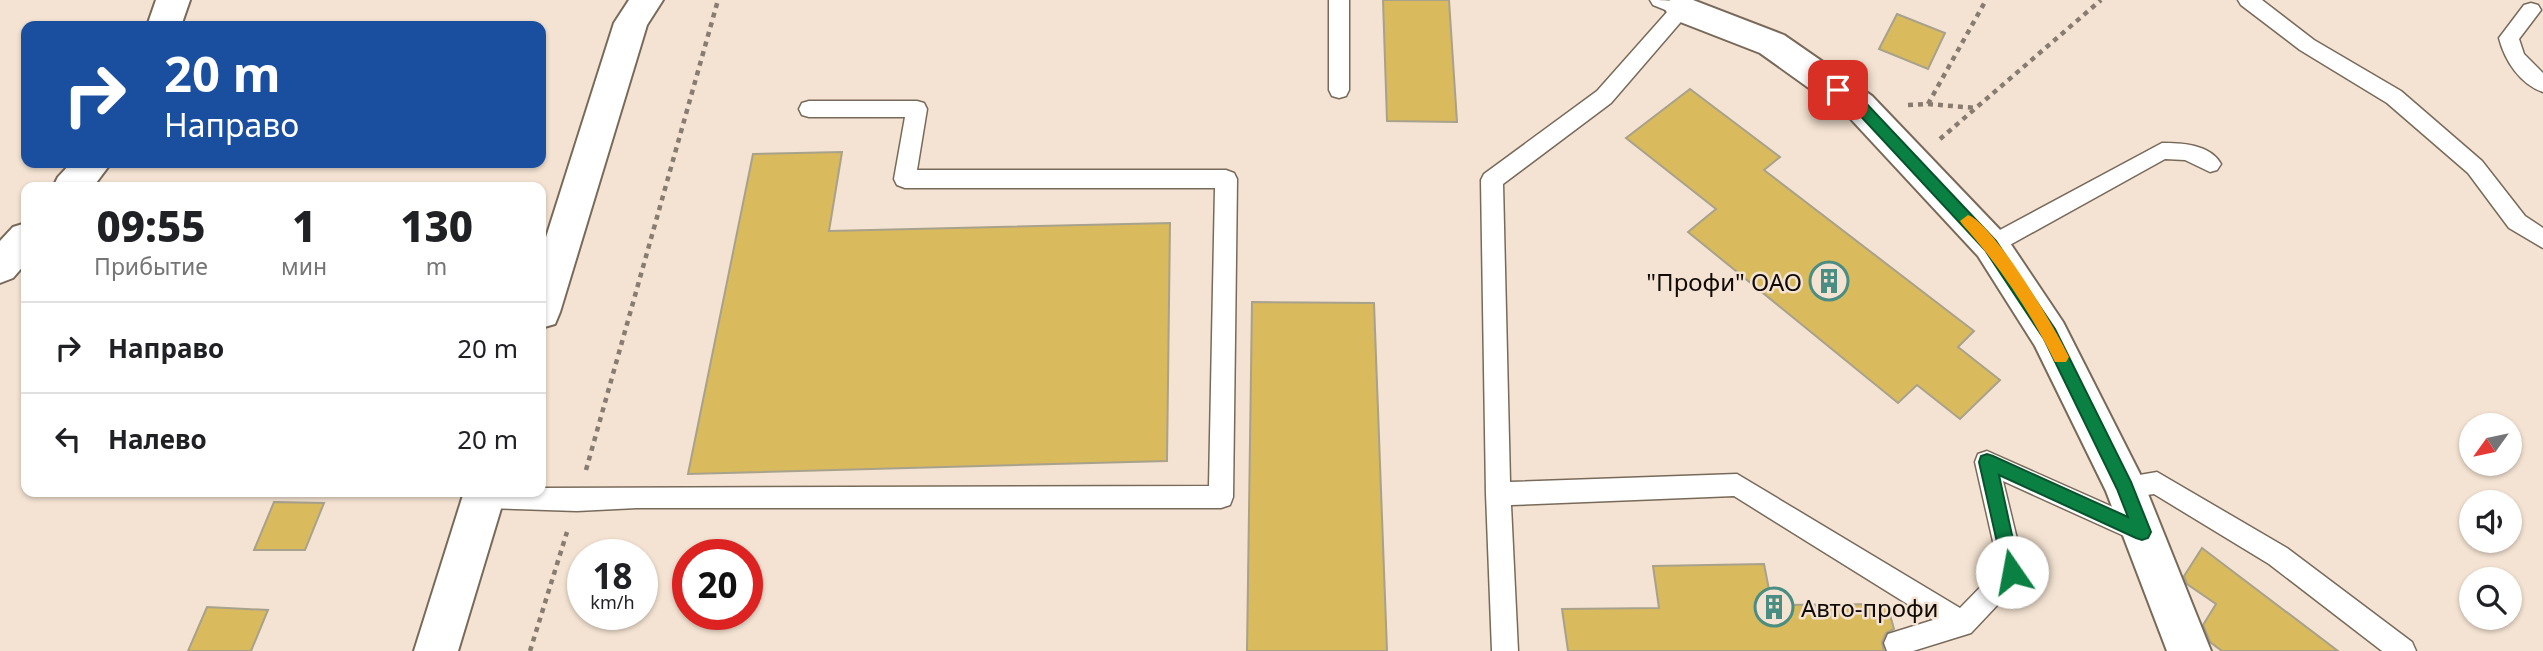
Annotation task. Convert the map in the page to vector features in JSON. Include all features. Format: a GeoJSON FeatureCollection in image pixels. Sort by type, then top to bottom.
{"type":"FeatureCollection","features":[{"type":"Feature","properties":{"kind":"street"},"geometry":{"type":"LineString","coordinates":[[166,21],[173,0]]}},
{"type":"Feature","properties":{"kind":"street"},"geometry":{"type":"LineString","coordinates":[[546,296],[631,23],[646,0]]}},
{"type":"Feature","properties":{"kind":"street"},"geometry":{"type":"LineString","coordinates":[[1671,4],[1772,44],[1860,106],[1991,245],[2049,334],[2125,487],[2189,651]]}},
{"type":"Feature","properties":{"kind":"street"},"geometry":{"type":"LineString","coordinates":[[76,182],[88,168]]}},
{"type":"Feature","properties":{"kind":"street"},"geometry":{"type":"LineString","coordinates":[[0,267],[21,244]]}},
{"type":"Feature","properties":{"kind":"street"},"geometry":{"type":"LineString","coordinates":[[436,651],[483,497]]}},
{"type":"Feature","properties":{"kind":"lane"},"geometry":{"type":"LineString","coordinates":[[1339,0],[1339,90]]}},
{"type":"Feature","properties":{"kind":"lane"},"geometry":{"type":"LineString","coordinates":[[2248,0],[2307,45],[2393,97],[2475,167],[2516,222],[2543,239]]}},
{"type":"Feature","properties":{"kind":"lane"},"geometry":{"type":"LineString","coordinates":[[2511,0],[2535,5],[2509,38],[2511,51],[2518,63],[2543,84]]}},
{"type":"Feature","properties":{"kind":"lane"},"geometry":{"type":"LineString","coordinates":[[1505,651],[1498,494],[1492,180],[1604,97],[1671,4]]}},
{"type":"Feature","properties":{"kind":"lane"},"geometry":{"type":"LineString","coordinates":[[530,497],[577,500],[637,497],[1220,497],[1226,179],[905,179],[917,109],[808,109]]}},
{"type":"Feature","properties":{"kind":"lane"},"geometry":{"type":"LineString","coordinates":[[1991,245],[2162,151],[2188,152],[2210,164]]}},
{"type":"Feature","properties":{"kind":"lane"},"geometry":{"type":"LineString","coordinates":[[1897,643],[1962,624],[2012,572],[1987,462],[2142,532]]}},
{"type":"Feature","properties":{"kind":"lane"},"geometry":{"type":"LineString","coordinates":[[2125,487],[2158,483],[2278,556],[2403,651]]}},
{"type":"Feature","properties":{"kind":"lane"},"geometry":{"type":"LineString","coordinates":[[1498,494],[1737,485],[1962,624]]}},
{"type":"Feature","properties":{"kind":"path"},"geometry":{"type":"LineString","coordinates":[[530,651],[577,500],[718,0]]}},
{"type":"Feature","properties":{"kind":"path"},"geometry":{"type":"LineString","coordinates":[[1928,104],[1986,0]]}},
{"type":"Feature","properties":{"kind":"path"},"geometry":{"type":"LineString","coordinates":[[1913,162],[2101,0]]}},
{"type":"Feature","properties":{"kind":"path"},"geometry":{"type":"LineString","coordinates":[[1860,106],[1928,104],[1976,108]]}},
{"type":"Feature","properties":{"kind":"building"},"geometry":{"type":"Polygon","coordinates":[[[1383,0],[1449,0],[1457,122],[1387,121],[1383,0]]]}},
{"type":"Feature","properties":{"kind":"building"},"geometry":{"type":"Polygon","coordinates":[[[1897,14],[1945,33],[1928,69],[1879,49],[1897,14]]]}},
{"type":"Feature","properties":{"kind":"building","name":"\"Профи\" ОАО"},"geometry":{"type":"Polygon","coordinates":[[[1690,89],[1780,157],[1764,170],[1974,331],[1958,347],[2000,380],[1960,419],[1917,385],[1898,403],[1688,232],[1716,209],[1626,138],[1690,89]]]}},
{"type":"Feature","properties":{"kind":"building"},"geometry":{"type":"Polygon","coordinates":[[[842,152],[829,231],[1170,223],[1167,461],[688,474],[753,154],[842,152]]]}},
{"type":"Feature","properties":{"kind":"building"},"geometry":{"type":"Polygon","coordinates":[[[1252,302],[1374,303],[1387,651],[1247,651],[1252,302]]]}},
{"type":"Feature","properties":{"kind":"building"},"geometry":{"type":"Polygon","coordinates":[[[274,502],[324,503],[305,550],[254,550],[274,502]]]}},
{"type":"Feature","properties":{"kind":"building"},"geometry":{"type":"Polygon","coordinates":[[[2202,548],[2338,651],[2222,651],[2210,642],[2203,625],[2216,604],[2187,584],[2184,576],[2202,548]]]}},
{"type":"Feature","properties":{"kind":"building","name":"Авто-профи"},"geometry":{"type":"Polygon","coordinates":[[[1764,564],[1772,605],[1887,604],[1894,629],[1886,633],[1882,642],[1884,651],[1568,651],[1562,609],[1659,608],[1653,566],[1764,564]]]}},
{"type":"Feature","properties":{"kind":"building"},"geometry":{"type":"Polygon","coordinates":[[[207,607],[268,610],[251,651],[188,651],[207,607]]]}},
{"type":"Feature","properties":{"kind":"slow traffic"},"geometry":{"type":"LineString","coordinates":[[1968,221],[1991,245],[2061,357]]}},
{"type":"Feature","properties":{"kind":"place","name":"\"Профи\" ОАО"},"geometry":{"type":"Point","coordinates":[1829,281]}},
{"type":"Feature","properties":{"kind":"place","name":"Авто-профи"},"geometry":{"type":"Point","coordinates":[1774,607]}},
{"type":"Feature","properties":{"kind":"route"},"geometry":{"type":"LineString","coordinates":[[1838,90],[1860,106],[1991,245],[2049,334],[2125,487],[2142,532],[1987,462],[2012,572]]}}]}
